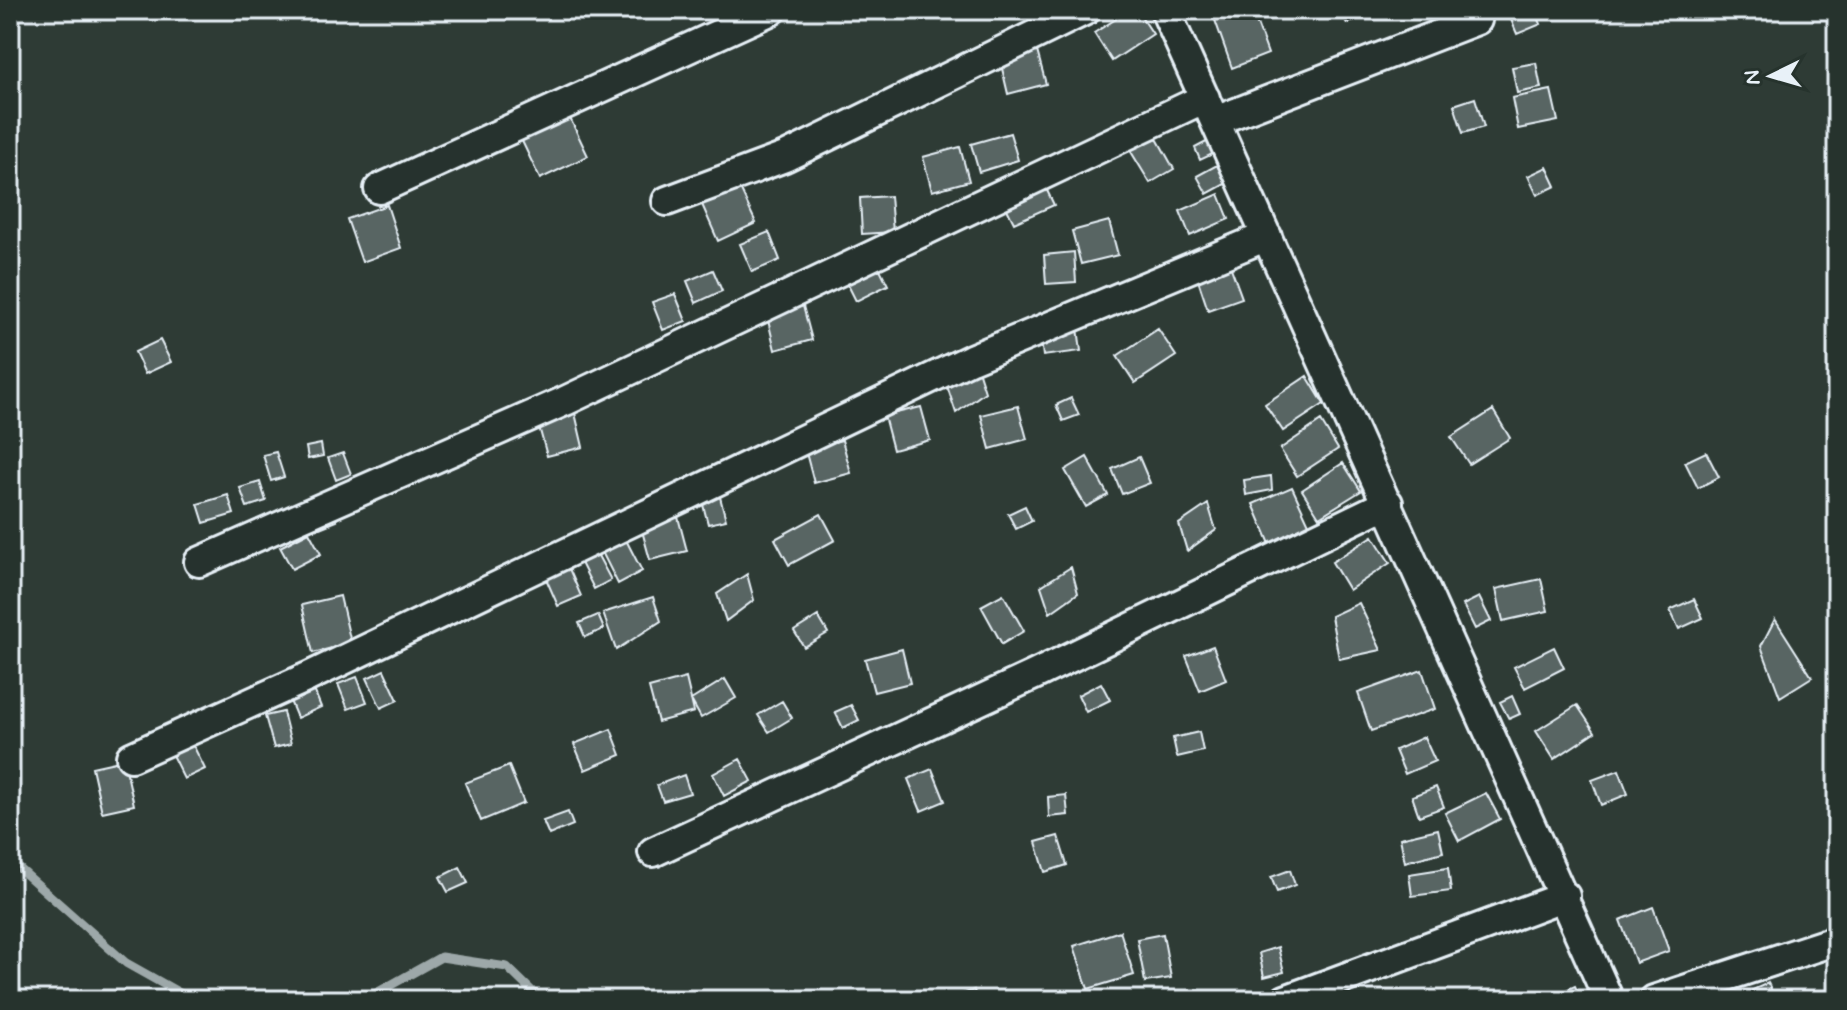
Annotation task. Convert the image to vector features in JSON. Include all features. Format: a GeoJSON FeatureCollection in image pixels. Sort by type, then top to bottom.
{"type":"FeatureCollection","features":[{"type":"Feature","properties":{"kind":"street"},"geometry":{"type":"LineString","coordinates":[[379,189],[772,10]]}},
{"type":"Feature","properties":{"kind":"street"},"geometry":{"type":"LineString","coordinates":[[667,201],[785,157],[1086,10]]}},
{"type":"Feature","properties":{"kind":"street"},"geometry":{"type":"LineString","coordinates":[[1165,10],[1565,896],[1609,1000]]}},
{"type":"Feature","properties":{"kind":"street"},"geometry":{"type":"LineString","coordinates":[[199,562],[565,401],[1210,109],[1477,20]]}},
{"type":"Feature","properties":{"kind":"street"},"geometry":{"type":"LineString","coordinates":[[131,757],[308,677],[971,359],[1267,236]]}},
{"type":"Feature","properties":{"kind":"street"},"geometry":{"type":"LineString","coordinates":[[653,852],[1034,675],[1388,503]]}},
{"type":"Feature","properties":{"kind":"street"},"geometry":{"type":"LineString","coordinates":[[1285,1000],[1565,896]]}},
{"type":"Feature","properties":{"kind":"street"},"geometry":{"type":"LineString","coordinates":[[1654,1000],[1837,940]]}},
{"type":"Feature","properties":{"kind":"building"},"geometry":{"type":"Polygon","coordinates":[[[1130,10],[1137,10],[1153,34],[1112,61],[1094,33],[1130,10]]]}},
{"type":"Feature","properties":{"kind":"building"},"geometry":{"type":"Polygon","coordinates":[[[1242,10],[1252,10],[1268,54],[1232,68],[1215,20],[1242,10]]]}},
{"type":"Feature","properties":{"kind":"building"},"geometry":{"type":"Polygon","coordinates":[[[1341,10],[1377,10],[1347,24],[1341,10]]]}},
{"type":"Feature","properties":{"kind":"building"},"geometry":{"type":"Polygon","coordinates":[[[1507,10],[1535,10],[1541,24],[1517,34],[1507,10]]]}},
{"type":"Feature","properties":{"kind":"building"},"geometry":{"type":"Polygon","coordinates":[[[1037,51],[1046,84],[1008,94],[1000,60],[1037,51]]]}},
{"type":"Feature","properties":{"kind":"building"},"geometry":{"type":"Polygon","coordinates":[[[1536,63],[1541,88],[1517,93],[1512,67],[1536,63]]]}},
{"type":"Feature","properties":{"kind":"building"},"geometry":{"type":"Polygon","coordinates":[[[1551,90],[1558,121],[1518,129],[1512,98],[1551,90]]]}},
{"type":"Feature","properties":{"kind":"building"},"geometry":{"type":"Polygon","coordinates":[[[1475,98],[1484,127],[1463,133],[1454,105],[1475,98]]]}},
{"type":"Feature","properties":{"kind":"building"},"geometry":{"type":"Polygon","coordinates":[[[568,114],[588,156],[540,179],[520,137],[568,114]]]}},
{"type":"Feature","properties":{"kind":"building"},"geometry":{"type":"Polygon","coordinates":[[[1010,133],[1018,160],[979,172],[971,144],[1010,133]]]}},
{"type":"Feature","properties":{"kind":"building"},"geometry":{"type":"Polygon","coordinates":[[[1155,135],[1174,169],[1150,183],[1130,150],[1155,135]]]}},
{"type":"Feature","properties":{"kind":"building"},"geometry":{"type":"Polygon","coordinates":[[[1214,138],[1219,151],[1200,160],[1195,148],[1214,138]]]}},
{"type":"Feature","properties":{"kind":"building"},"geometry":{"type":"Polygon","coordinates":[[[960,147],[969,181],[932,191],[923,157],[960,147]]]}},
{"type":"Feature","properties":{"kind":"building"},"geometry":{"type":"Polygon","coordinates":[[[1217,165],[1227,183],[1207,194],[1197,176],[1217,165]]]}},
{"type":"Feature","properties":{"kind":"building"},"geometry":{"type":"Polygon","coordinates":[[[1547,167],[1556,186],[1537,195],[1528,176],[1547,167]]]}},
{"type":"Feature","properties":{"kind":"building"},"geometry":{"type":"Polygon","coordinates":[[[737,182],[756,223],[718,241],[700,200],[737,182]]]}},
{"type":"Feature","properties":{"kind":"building"},"geometry":{"type":"Polygon","coordinates":[[[1043,182],[1054,205],[1014,223],[1003,201],[1043,182]]]}},
{"type":"Feature","properties":{"kind":"building"},"geometry":{"type":"Polygon","coordinates":[[[1219,194],[1229,219],[1190,236],[1180,211],[1219,194]]]}},
{"type":"Feature","properties":{"kind":"building"},"geometry":{"type":"Polygon","coordinates":[[[890,196],[893,232],[862,234],[860,198],[890,196]]]}},
{"type":"Feature","properties":{"kind":"building"},"geometry":{"type":"Polygon","coordinates":[[[387,205],[401,248],[362,262],[347,219],[387,205]]]}},
{"type":"Feature","properties":{"kind":"building"},"geometry":{"type":"Polygon","coordinates":[[[1109,221],[1118,255],[1081,264],[1072,231],[1109,221]]]}},
{"type":"Feature","properties":{"kind":"building"},"geometry":{"type":"Polygon","coordinates":[[[769,232],[780,260],[752,272],[740,244],[769,232]]]}},
{"type":"Feature","properties":{"kind":"building"},"geometry":{"type":"Polygon","coordinates":[[[1074,252],[1076,282],[1046,284],[1044,255],[1074,252]]]}},
{"type":"Feature","properties":{"kind":"building"},"geometry":{"type":"Polygon","coordinates":[[[1227,257],[1242,298],[1208,310],[1194,268],[1227,257]]]}},
{"type":"Feature","properties":{"kind":"building"},"geometry":{"type":"Polygon","coordinates":[[[878,265],[888,285],[856,301],[846,281],[878,265]]]}},
{"type":"Feature","properties":{"kind":"building"},"geometry":{"type":"Polygon","coordinates":[[[713,270],[722,291],[696,303],[687,281],[713,270]]]}},
{"type":"Feature","properties":{"kind":"building"},"geometry":{"type":"Polygon","coordinates":[[[675,294],[686,321],[663,330],[652,302],[675,294]]]}},
{"type":"Feature","properties":{"kind":"building"},"geometry":{"type":"Polygon","coordinates":[[[803,306],[812,340],[775,350],[767,316],[803,306]]]}},
{"type":"Feature","properties":{"kind":"building"},"geometry":{"type":"Polygon","coordinates":[[[1078,328],[1081,351],[1043,356],[1040,333],[1078,328]]]}},
{"type":"Feature","properties":{"kind":"building"},"geometry":{"type":"Polygon","coordinates":[[[1158,329],[1176,356],[1135,383],[1117,356],[1158,329]]]}},
{"type":"Feature","properties":{"kind":"building"},"geometry":{"type":"Polygon","coordinates":[[[160,340],[171,362],[145,374],[135,352],[160,340]]]}},
{"type":"Feature","properties":{"kind":"building"},"geometry":{"type":"Polygon","coordinates":[[[977,367],[985,392],[956,413],[947,386],[977,367]]]}},
{"type":"Feature","properties":{"kind":"building"},"geometry":{"type":"Polygon","coordinates":[[[1307,376],[1324,404],[1283,431],[1265,404],[1307,376]]]}},
{"type":"Feature","properties":{"kind":"building"},"geometry":{"type":"Polygon","coordinates":[[[1071,398],[1079,415],[1063,421],[1056,405],[1071,398]]]}},
{"type":"Feature","properties":{"kind":"building"},"geometry":{"type":"Polygon","coordinates":[[[1018,406],[1027,439],[990,449],[981,415],[1018,406]]]}},
{"type":"Feature","properties":{"kind":"building"},"geometry":{"type":"Polygon","coordinates":[[[921,407],[930,440],[893,450],[884,416],[921,407]]]}},
{"type":"Feature","properties":{"kind":"building"},"geometry":{"type":"Polygon","coordinates":[[[1493,410],[1510,438],[1469,464],[1451,437],[1493,410]]]}},
{"type":"Feature","properties":{"kind":"building"},"geometry":{"type":"Polygon","coordinates":[[[575,413],[583,447],[547,456],[538,423],[575,413]]]}},
{"type":"Feature","properties":{"kind":"building"},"geometry":{"type":"Polygon","coordinates":[[[1321,421],[1338,449],[1297,476],[1280,449],[1321,421]]]}},
{"type":"Feature","properties":{"kind":"building"},"geometry":{"type":"Polygon","coordinates":[[[842,440],[851,473],[814,483],[805,449],[842,440]]]}},
{"type":"Feature","properties":{"kind":"building"},"geometry":{"type":"Polygon","coordinates":[[[321,444],[323,456],[308,459],[306,447],[321,444]]]}},
{"type":"Feature","properties":{"kind":"building"},"geometry":{"type":"Polygon","coordinates":[[[276,452],[284,477],[271,481],[263,455],[276,452]]]}},
{"type":"Feature","properties":{"kind":"building"},"geometry":{"type":"Polygon","coordinates":[[[1706,452],[1719,477],[1698,488],[1685,462],[1706,452]]]}},
{"type":"Feature","properties":{"kind":"building"},"geometry":{"type":"Polygon","coordinates":[[[343,453],[351,474],[336,480],[328,458],[343,453]]]}},
{"type":"Feature","properties":{"kind":"building"},"geometry":{"type":"Polygon","coordinates":[[[1087,457],[1108,495],[1086,507],[1065,470],[1087,457]]]}},
{"type":"Feature","properties":{"kind":"building"},"geometry":{"type":"Polygon","coordinates":[[[1139,457],[1150,483],[1122,494],[1112,469],[1139,457]]]}},
{"type":"Feature","properties":{"kind":"building"},"geometry":{"type":"Polygon","coordinates":[[[1343,463],[1361,491],[1319,517],[1302,490],[1343,463]]]}},
{"type":"Feature","properties":{"kind":"building"},"geometry":{"type":"Polygon","coordinates":[[[1271,476],[1272,490],[1246,495],[1244,480],[1271,476]]]}},
{"type":"Feature","properties":{"kind":"building"},"geometry":{"type":"Polygon","coordinates":[[[260,482],[266,501],[247,507],[240,488],[260,482]]]}},
{"type":"Feature","properties":{"kind":"building"},"geometry":{"type":"Polygon","coordinates":[[[1292,487],[1310,526],[1270,544],[1253,504],[1292,487]]]}},
{"type":"Feature","properties":{"kind":"building"},"geometry":{"type":"Polygon","coordinates":[[[719,493],[726,520],[708,524],[701,497],[719,493]]]}},
{"type":"Feature","properties":{"kind":"building"},"geometry":{"type":"Polygon","coordinates":[[[228,495],[234,514],[204,523],[198,504],[228,495]]]}},
{"type":"Feature","properties":{"kind":"building"},"geometry":{"type":"Polygon","coordinates":[[[1208,504],[1216,530],[1187,551],[1179,524],[1208,504]]]}},
{"type":"Feature","properties":{"kind":"building"},"geometry":{"type":"Polygon","coordinates":[[[331,506],[337,521],[315,530],[309,515],[331,506]]]}},
{"type":"Feature","properties":{"kind":"building"},"geometry":{"type":"Polygon","coordinates":[[[1025,506],[1032,521],[1016,529],[1008,514],[1025,506]]]}},
{"type":"Feature","properties":{"kind":"building"},"geometry":{"type":"Polygon","coordinates":[[[821,514],[835,540],[789,565],[775,539],[821,514]]]}},
{"type":"Feature","properties":{"kind":"building"},"geometry":{"type":"Polygon","coordinates":[[[678,517],[687,551],[650,560],[641,527],[678,517]]]}},
{"type":"Feature","properties":{"kind":"building"},"geometry":{"type":"Polygon","coordinates":[[[309,532],[321,554],[292,569],[280,547],[309,532]]]}},
{"type":"Feature","properties":{"kind":"building"},"geometry":{"type":"Polygon","coordinates":[[[1373,536],[1390,563],[1349,590],[1332,562],[1373,536]]]}},
{"type":"Feature","properties":{"kind":"building"},"geometry":{"type":"Polygon","coordinates":[[[625,538],[642,571],[618,584],[601,550],[625,538]]]}},
{"type":"Feature","properties":{"kind":"building"},"geometry":{"type":"Polygon","coordinates":[[[595,550],[611,580],[594,589],[579,559],[595,550]]]}},
{"type":"Feature","properties":{"kind":"building"},"geometry":{"type":"Polygon","coordinates":[[[567,564],[581,596],[558,606],[544,574],[567,564]]]}},
{"type":"Feature","properties":{"kind":"building"},"geometry":{"type":"Polygon","coordinates":[[[1071,567],[1078,593],[1050,613],[1041,586],[1071,567]]]}},
{"type":"Feature","properties":{"kind":"building"},"geometry":{"type":"Polygon","coordinates":[[[747,574],[754,600],[726,621],[717,594],[747,574]]]}},
{"type":"Feature","properties":{"kind":"building"},"geometry":{"type":"Polygon","coordinates":[[[1541,579],[1548,611],[1503,621],[1496,589],[1541,579]]]}},
{"type":"Feature","properties":{"kind":"building"},"geometry":{"type":"Polygon","coordinates":[[[1003,594],[1024,631],[1002,644],[981,606],[1003,594]]]}},
{"type":"Feature","properties":{"kind":"building"},"geometry":{"type":"Polygon","coordinates":[[[340,596],[351,643],[313,653],[302,605],[340,596]]]}},
{"type":"Feature","properties":{"kind":"building"},"geometry":{"type":"Polygon","coordinates":[[[653,597],[661,621],[616,650],[603,613],[653,597]]]}},
{"type":"Feature","properties":{"kind":"building"},"geometry":{"type":"Polygon","coordinates":[[[1479,597],[1491,621],[1475,629],[1463,605],[1479,597]]]}},
{"type":"Feature","properties":{"kind":"building"},"geometry":{"type":"Polygon","coordinates":[[[1694,599],[1703,618],[1679,629],[1670,610],[1694,599]]]}},
{"type":"Feature","properties":{"kind":"building"},"geometry":{"type":"Polygon","coordinates":[[[1359,603],[1381,650],[1339,659],[1331,616],[1359,603]]]}},
{"type":"Feature","properties":{"kind":"building"},"geometry":{"type":"Polygon","coordinates":[[[598,615],[604,629],[585,637],[579,623],[598,615]]]}},
{"type":"Feature","properties":{"kind":"building"},"geometry":{"type":"Polygon","coordinates":[[[818,616],[828,633],[804,647],[794,631],[818,616]]]}},
{"type":"Feature","properties":{"kind":"building"},"geometry":{"type":"Polygon","coordinates":[[[1775,619],[1812,677],[1780,697],[1761,646],[1775,619]]]}},
{"type":"Feature","properties":{"kind":"building"},"geometry":{"type":"Polygon","coordinates":[[[1213,646],[1226,680],[1200,691],[1186,656],[1213,646]]]}},
{"type":"Feature","properties":{"kind":"building"},"geometry":{"type":"Polygon","coordinates":[[[1554,647],[1564,668],[1525,688],[1514,667],[1554,647]]]}},
{"type":"Feature","properties":{"kind":"building"},"geometry":{"type":"Polygon","coordinates":[[[902,649],[910,683],[874,692],[865,659],[902,649]]]}},
{"type":"Feature","properties":{"kind":"building"},"geometry":{"type":"Polygon","coordinates":[[[384,670],[398,700],[381,708],[367,678],[384,670]]]}},
{"type":"Feature","properties":{"kind":"building"},"geometry":{"type":"Polygon","coordinates":[[[1422,670],[1435,709],[1371,731],[1358,693],[1422,670]]]}},
{"type":"Feature","properties":{"kind":"building"},"geometry":{"type":"Polygon","coordinates":[[[357,677],[367,702],[348,709],[338,684],[357,677]]]}},
{"type":"Feature","properties":{"kind":"building"},"geometry":{"type":"Polygon","coordinates":[[[686,678],[694,712],[658,722],[649,688],[686,678]]]}},
{"type":"Feature","properties":{"kind":"building"},"geometry":{"type":"Polygon","coordinates":[[[725,679],[736,698],[701,718],[691,700],[725,679]]]}},
{"type":"Feature","properties":{"kind":"building"},"geometry":{"type":"Polygon","coordinates":[[[1101,683],[1110,700],[1086,712],[1078,695],[1101,683]]]}},
{"type":"Feature","properties":{"kind":"building"},"geometry":{"type":"Polygon","coordinates":[[[314,690],[321,707],[297,718],[290,701],[314,690]]]}},
{"type":"Feature","properties":{"kind":"building"},"geometry":{"type":"Polygon","coordinates":[[[1512,696],[1520,714],[1509,719],[1500,702],[1512,696]]]}},
{"type":"Feature","properties":{"kind":"building"},"geometry":{"type":"Polygon","coordinates":[[[782,701],[792,718],[769,732],[758,715],[782,701]]]}},
{"type":"Feature","properties":{"kind":"building"},"geometry":{"type":"Polygon","coordinates":[[[851,705],[859,720],[843,728],[835,712],[851,705]]]}},
{"type":"Feature","properties":{"kind":"building"},"geometry":{"type":"Polygon","coordinates":[[[1577,705],[1595,732],[1554,759],[1536,731],[1577,705]]]}},
{"type":"Feature","properties":{"kind":"building"},"geometry":{"type":"Polygon","coordinates":[[[283,712],[291,744],[274,748],[265,716],[283,712]]]}},
{"type":"Feature","properties":{"kind":"building"},"geometry":{"type":"Polygon","coordinates":[[[611,729],[621,755],[585,770],[574,744],[611,729]]]}},
{"type":"Feature","properties":{"kind":"building"},"geometry":{"type":"Polygon","coordinates":[[[1199,732],[1203,751],[1177,757],[1173,738],[1199,732]]]}},
{"type":"Feature","properties":{"kind":"building"},"geometry":{"type":"Polygon","coordinates":[[[1424,737],[1435,761],[1405,774],[1395,750],[1424,737]]]}},
{"type":"Feature","properties":{"kind":"building"},"geometry":{"type":"Polygon","coordinates":[[[192,743],[205,769],[184,779],[171,753],[192,743]]]}},
{"type":"Feature","properties":{"kind":"building"},"geometry":{"type":"Polygon","coordinates":[[[740,759],[752,781],[724,796],[713,774],[740,759]]]}},
{"type":"Feature","properties":{"kind":"building"},"geometry":{"type":"Polygon","coordinates":[[[124,760],[134,805],[102,812],[92,767],[124,760]]]}},
{"type":"Feature","properties":{"kind":"building"},"geometry":{"type":"Polygon","coordinates":[[[509,766],[524,803],[481,821],[465,783],[509,766]]]}},
{"type":"Feature","properties":{"kind":"building"},"geometry":{"type":"Polygon","coordinates":[[[932,769],[945,801],[921,811],[908,779],[932,769]]]}},
{"type":"Feature","properties":{"kind":"building"},"geometry":{"type":"Polygon","coordinates":[[[1619,770],[1628,794],[1601,805],[1592,780],[1619,770]]]}},
{"type":"Feature","properties":{"kind":"building"},"geometry":{"type":"Polygon","coordinates":[[[684,775],[690,793],[663,801],[657,785],[684,775]]]}},
{"type":"Feature","properties":{"kind":"building"},"geometry":{"type":"Polygon","coordinates":[[[1436,787],[1444,807],[1419,816],[1412,796],[1436,787]]]}},
{"type":"Feature","properties":{"kind":"building"},"geometry":{"type":"Polygon","coordinates":[[[1486,793],[1500,819],[1459,841],[1445,813],[1486,793]]]}},
{"type":"Feature","properties":{"kind":"building"},"geometry":{"type":"Polygon","coordinates":[[[1066,795],[1068,815],[1049,817],[1048,797],[1066,795]]]}},
{"type":"Feature","properties":{"kind":"building"},"geometry":{"type":"Polygon","coordinates":[[[568,812],[573,825],[549,835],[543,821],[568,812]]]}},
{"type":"Feature","properties":{"kind":"building"},"geometry":{"type":"Polygon","coordinates":[[[1438,829],[1443,852],[1405,862],[1400,838],[1438,829]]]}},
{"type":"Feature","properties":{"kind":"building"},"geometry":{"type":"Polygon","coordinates":[[[1058,836],[1067,865],[1045,872],[1036,842],[1058,836]]]}},
{"type":"Feature","properties":{"kind":"building"},"geometry":{"type":"Polygon","coordinates":[[[460,867],[468,883],[448,892],[440,877],[460,867]]]}},
{"type":"Feature","properties":{"kind":"building"},"geometry":{"type":"Polygon","coordinates":[[[1448,868],[1451,891],[1412,896],[1409,874],[1448,868]]]}},
{"type":"Feature","properties":{"kind":"building"},"geometry":{"type":"Polygon","coordinates":[[[1290,870],[1295,885],[1277,892],[1271,877],[1290,870]]]}},
{"type":"Feature","properties":{"kind":"building"},"geometry":{"type":"Polygon","coordinates":[[[1653,907],[1669,951],[1636,963],[1620,920],[1653,907]]]}},
{"type":"Feature","properties":{"kind":"building"},"geometry":{"type":"Polygon","coordinates":[[[1120,931],[1134,975],[1088,989],[1074,946],[1120,931]]]}},
{"type":"Feature","properties":{"kind":"building"},"geometry":{"type":"Polygon","coordinates":[[[1163,934],[1171,978],[1145,982],[1137,939],[1163,934]]]}},
{"type":"Feature","properties":{"kind":"building"},"geometry":{"type":"Polygon","coordinates":[[[1278,947],[1284,972],[1264,977],[1259,953],[1278,947]]]}},
{"type":"Feature","properties":{"kind":"building"},"geometry":{"type":"Polygon","coordinates":[[[1768,983],[1776,1000],[1735,998],[1768,983]]]}},
{"type":"Feature","properties":{"kind":"building"},"geometry":{"type":"Polygon","coordinates":[[[1575,986],[1581,1000],[1543,1000],[1575,986]]]}},
{"type":"Feature","properties":{"kind":"building"},"geometry":{"type":"Polygon","coordinates":[[[974,990],[977,1000],[949,998],[974,990]]]}},
{"type":"Feature","properties":{"kind":"waterway"},"geometry":{"type":"LineString","coordinates":[[10,223],[10,252]]}},
{"type":"Feature","properties":{"kind":"waterway"},"geometry":{"type":"LineString","coordinates":[[10,864],[19,868],[126,963],[183,995],[246,1000]]}},
{"type":"Feature","properties":{"kind":"waterway"},"geometry":{"type":"LineString","coordinates":[[364,1000],[441,957],[507,967],[541,1000]]}}]}
